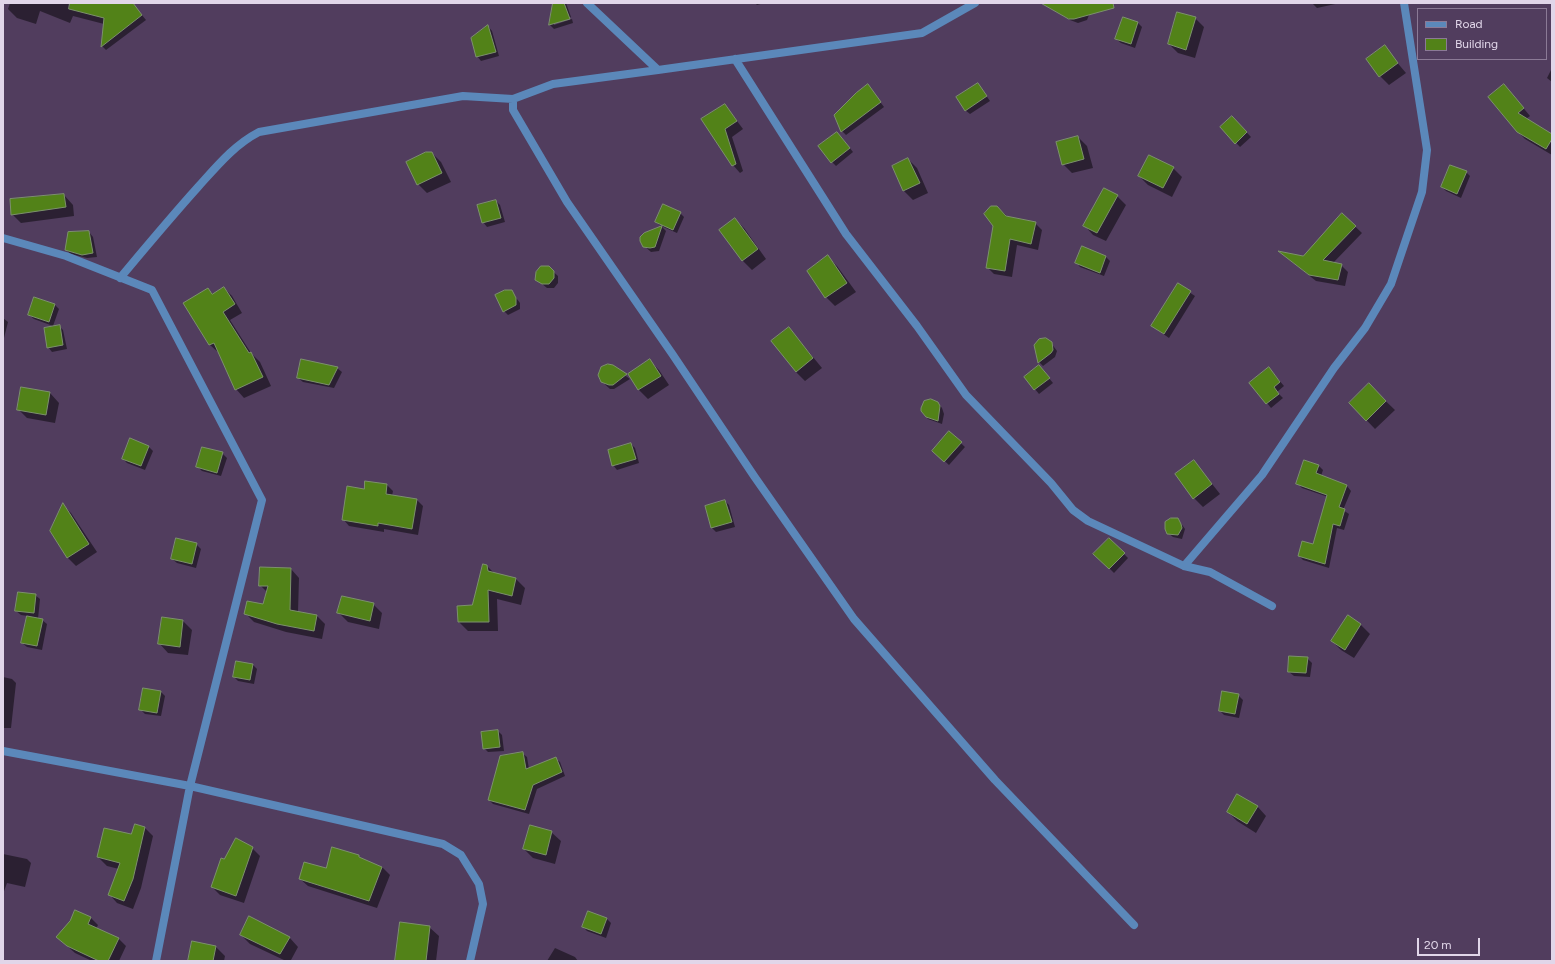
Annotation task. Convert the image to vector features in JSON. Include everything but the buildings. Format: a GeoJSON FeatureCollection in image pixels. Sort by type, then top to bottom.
{"type":"FeatureCollection","features":[{"type":"Feature","properties":{"kind":"street"},"geometry":{"type":"LineString","coordinates":[[586,3],[658,70]]}},
{"type":"Feature","properties":{"kind":"street"},"geometry":{"type":"LineString","coordinates":[[120,278],[163,225],[225,158],[245,140],[259,132],[463,96],[513,99],[553,84],[922,33],[975,3]]}},
{"type":"Feature","properties":{"kind":"street"},"geometry":{"type":"LineString","coordinates":[[1184,566],[1262,475],[1334,368],[1365,328],[1391,284],[1422,192],[1427,150],[1404,3]]}},
{"type":"Feature","properties":{"kind":"street"},"geometry":{"type":"LineString","coordinates":[[735,59],[846,234],[917,326],[966,394],[1051,483],[1073,510],[1088,521],[1184,566],[1210,572],[1272,606]]}},
{"type":"Feature","properties":{"kind":"street"},"geometry":{"type":"LineString","coordinates":[[513,99],[513,110],[567,202],[674,355],[754,476],[854,619],[995,780],[1134,925]]}},
{"type":"Feature","properties":{"kind":"street"},"geometry":{"type":"LineString","coordinates":[[3,238],[66,256],[152,290],[262,500],[190,786],[156,961]]}},
{"type":"Feature","properties":{"kind":"street"},"geometry":{"type":"LineString","coordinates":[[3,751],[190,786],[443,844],[461,855],[479,884],[483,904],[470,961]]}}]}
